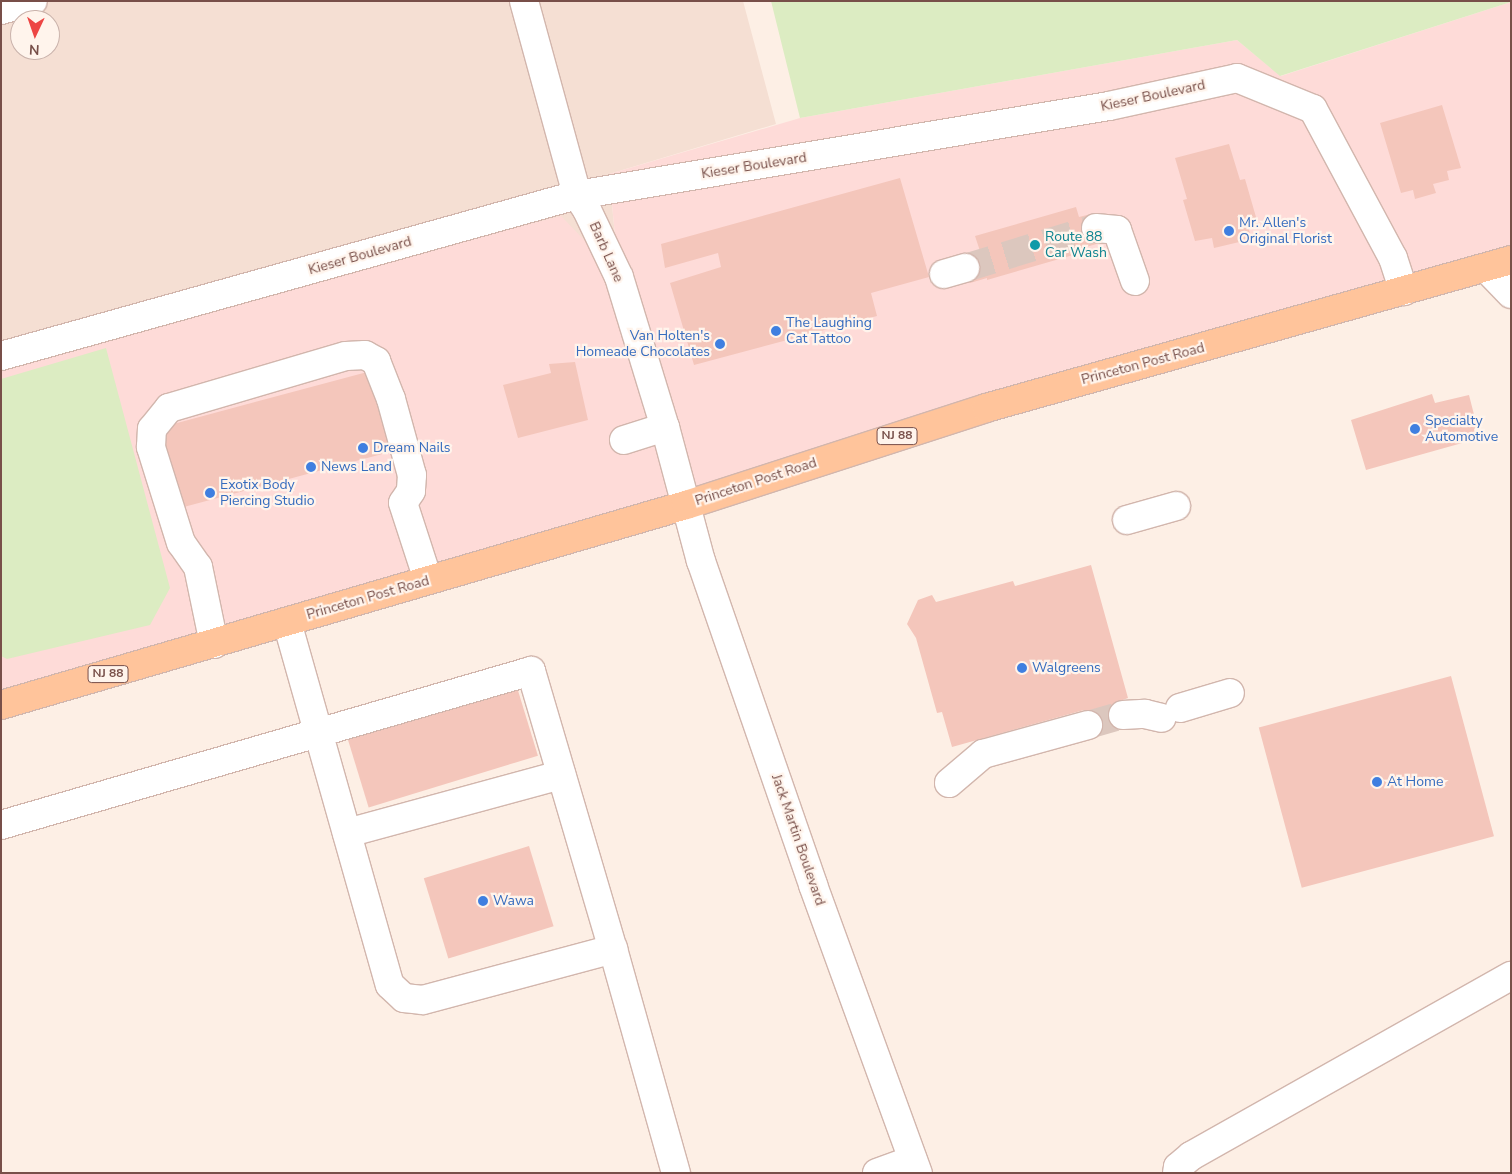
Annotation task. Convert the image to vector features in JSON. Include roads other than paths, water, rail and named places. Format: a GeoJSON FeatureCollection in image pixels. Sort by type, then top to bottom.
{"type":"FeatureCollection","features":[{"type":"Feature","properties":{"kind":"main road","name":"Princeton Post Road"},"geometry":{"type":"LineString","coordinates":[[1,705],[686,505],[986,408],[1498,264]]}},
{"type":"Feature","properties":{"kind":"street"},"geometry":{"type":"LineString","coordinates":[[1,10],[33,1]]}},
{"type":"Feature","properties":{"kind":"street","name":"Barb Lane"},"geometry":{"type":"LineString","coordinates":[[524,1],[576,195],[587,210],[619,277],[665,427],[686,505]]}},
{"type":"Feature","properties":{"kind":"street","name":"Kieser Boulevard"},"geometry":{"type":"LineString","coordinates":[[1,356],[576,195],[1100,107],[1237,78],[1313,109],[1393,258],[1404,291]]}},
{"type":"Feature","properties":{"kind":"street"},"geometry":{"type":"LineString","coordinates":[[1096,228],[1117,230],[1135,281]]}},
{"type":"Feature","properties":{"kind":"street"},"geometry":{"type":"LineString","coordinates":[[1498,264],[1511,294]]}},
{"type":"Feature","properties":{"kind":"street"},"geometry":{"type":"LineString","coordinates":[[214,644],[198,567],[181,542],[151,447],[152,429],[169,408],[346,356],[365,355],[376,361],[391,399],[412,475],[411,491],[403,503],[428,580]]}},
{"type":"Feature","properties":{"kind":"street"},"geometry":{"type":"LineString","coordinates":[[624,440],[665,427]]}},
{"type":"Feature","properties":{"kind":"street","name":"Jack Martin Boulevard"},"geometry":{"type":"LineString","coordinates":[[686,505],[701,561],[778,784],[915,1167]]}},
{"type":"Feature","properties":{"kind":"street"},"geometry":{"type":"LineString","coordinates":[[1127,520],[1176,506]]}},
{"type":"Feature","properties":{"kind":"street"},"geometry":{"type":"LineString","coordinates":[[287,622],[390,985],[404,998],[423,1000],[613,949]]}},
{"type":"Feature","properties":{"kind":"street"},"geometry":{"type":"LineString","coordinates":[[1,825],[531,671],[613,949],[676,1173]]}},
{"type":"Feature","properties":{"kind":"street"},"geometry":{"type":"LineString","coordinates":[[1123,715],[1171,713],[1230,694]]}},
{"type":"Feature","properties":{"kind":"street"},"geometry":{"type":"LineString","coordinates":[[949,783],[983,754],[1088,725]]}},
{"type":"Feature","properties":{"kind":"street"},"geometry":{"type":"LineString","coordinates":[[346,833],[561,775]]}},
{"type":"Feature","properties":{"kind":"street"},"geometry":{"type":"LineString","coordinates":[[1177,1173],[1178,1167],[1191,1156],[1511,976]]}},
{"type":"Feature","properties":{"kind":"street"},"geometry":{"type":"LineString","coordinates":[[877,1173],[915,1167]]}},
{"type":"Feature","properties":{"kind":"tunnel"},"geometry":{"type":"LineString","coordinates":[[965,268],[1096,228]]}},
{"type":"Feature","properties":{"kind":"tunnel"},"geometry":{"type":"LineString","coordinates":[[1088,725],[1123,715]]}},
{"type":"Feature","properties":{"kind":"place","name":"Mr. Allen's Original Florist"},"geometry":{"type":"Point","coordinates":[1229,231]}},
{"type":"Feature","properties":{"kind":"place","name":"Route 88 Car Wash"},"geometry":{"type":"Point","coordinates":[1035,245]}},
{"type":"Feature","properties":{"kind":"place","name":"The Laughing Cat Tattoo"},"geometry":{"type":"Point","coordinates":[776,331]}},
{"type":"Feature","properties":{"kind":"place","name":"Van Holten's Homeade Chocolates"},"geometry":{"type":"Point","coordinates":[720,344]}},
{"type":"Feature","properties":{"kind":"place","name":"Specialty Automotive"},"geometry":{"type":"Point","coordinates":[1415,429]}},
{"type":"Feature","properties":{"kind":"place","name":"Dream Nails"},"geometry":{"type":"Point","coordinates":[363,448]}},
{"type":"Feature","properties":{"kind":"place","name":"News Land"},"geometry":{"type":"Point","coordinates":[311,467]}},
{"type":"Feature","properties":{"kind":"place","name":"Exotix Body Piercing Studio"},"geometry":{"type":"Point","coordinates":[210,493]}},
{"type":"Feature","properties":{"kind":"place","name":"Walgreens"},"geometry":{"type":"Point","coordinates":[1022,668]}},
{"type":"Feature","properties":{"kind":"place","name":"At Home"},"geometry":{"type":"Point","coordinates":[1377,782]}},
{"type":"Feature","properties":{"kind":"place","name":"Wawa"},"geometry":{"type":"Point","coordinates":[483,901]}}]}
